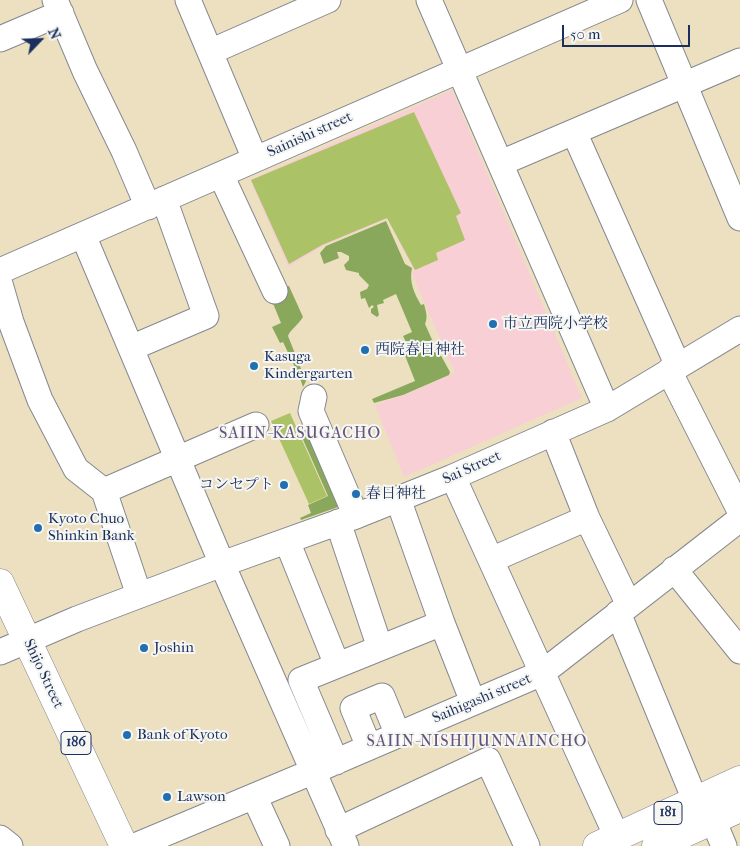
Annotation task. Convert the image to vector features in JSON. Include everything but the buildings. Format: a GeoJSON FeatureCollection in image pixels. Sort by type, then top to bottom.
{"type":"FeatureCollection","features":[{"type":"Feature","properties":{"kind":"main road","name":"Shijo Street"},"geometry":{"type":"LineString","coordinates":[[0,583],[124,846]]}},
{"type":"Feature","properties":{"kind":"main road","name":"181"},"geometry":{"type":"LineString","coordinates":[[607,841],[740,780]]}},
{"type":"Feature","properties":{"kind":"main road","name":"181"},"geometry":{"type":"LineString","coordinates":[[656,846],[740,808]]}},
{"type":"Feature","properties":{"kind":"street"},"geometry":{"type":"LineString","coordinates":[[188,0],[255,159]]}},
{"type":"Feature","properties":{"kind":"street"},"geometry":{"type":"LineString","coordinates":[[210,52],[328,0]]}},
{"type":"Feature","properties":{"kind":"street"},"geometry":{"type":"LineString","coordinates":[[429,0],[607,409]]}},
{"type":"Feature","properties":{"kind":"street"},"geometry":{"type":"LineString","coordinates":[[649,0],[685,86],[734,185],[740,217]]}},
{"type":"Feature","properties":{"kind":"street","name":"Sainishi street"},"geometry":{"type":"LineString","coordinates":[[0,271],[615,1]]}},
{"type":"Feature","properties":{"kind":"street"},"geometry":{"type":"LineString","coordinates":[[0,39],[58,7],[85,71],[124,151],[156,203],[206,316],[131,348]]}},
{"type":"Feature","properties":{"kind":"street"},"geometry":{"type":"LineString","coordinates":[[501,163],[740,61]]}},
{"type":"Feature","properties":{"kind":"street"},"geometry":{"type":"LineString","coordinates":[[574,132],[674,369],[733,480],[740,511]]}},
{"type":"Feature","properties":{"kind":"street"},"geometry":{"type":"LineString","coordinates":[[221,175],[275,291]]}},
{"type":"Feature","properties":{"kind":"street"},"geometry":{"type":"LineString","coordinates":[[83,235],[222,564],[325,767]]}},
{"type":"Feature","properties":{"kind":"street"},"geometry":{"type":"LineString","coordinates":[[0,284],[11,322],[40,400],[76,469],[104,491],[139,595],[77,618],[0,652]]}},
{"type":"Feature","properties":{"kind":"street","name":"Sai Street"},"geometry":{"type":"LineString","coordinates":[[139,595],[398,499],[453,477],[607,409],[740,329]]}},
{"type":"Feature","properties":{"kind":"street"},"geometry":{"type":"LineString","coordinates":[[314,398],[311,411],[347,519],[380,648]]}},
{"type":"Feature","properties":{"kind":"street"},"geometry":{"type":"LineString","coordinates":[[104,491],[256,425]]}},
{"type":"Feature","properties":{"kind":"street"},"geometry":{"type":"LineString","coordinates":[[553,432],[624,609],[695,800]]}},
{"type":"Feature","properties":{"kind":"street"},"geometry":{"type":"LineString","coordinates":[[453,477],[542,673],[607,841]]}},
{"type":"Feature","properties":{"kind":"street"},"geometry":{"type":"LineString","coordinates":[[398,499],[442,623],[473,702]]}},
{"type":"Feature","properties":{"kind":"street"},"geometry":{"type":"LineString","coordinates":[[491,560],[587,518]]}},
{"type":"Feature","properties":{"kind":"street","name":"Saihigashi street"},"geometry":{"type":"LineString","coordinates":[[135,846],[325,767],[542,673],[740,519]]}},
{"type":"Feature","properties":{"kind":"street"},"geometry":{"type":"LineString","coordinates":[[287,541],[337,666]]}},
{"type":"Feature","properties":{"kind":"street"},"geometry":{"type":"LineString","coordinates":[[674,569],[740,652]]}},
{"type":"Feature","properties":{"kind":"street"},"geometry":{"type":"LineString","coordinates":[[442,623],[301,680],[342,838],[488,760],[527,846]]}},
{"type":"Feature","properties":{"kind":"street"},"geometry":{"type":"LineString","coordinates":[[369,748],[353,708],[382,696],[398,734]]}},
{"type":"Feature","properties":{"kind":"street"},"geometry":{"type":"LineString","coordinates":[[254,796],[277,846]]}},
{"type":"Feature","properties":{"kind":"street"},"geometry":{"type":"LineString","coordinates":[[713,820],[724,846]]}},
{"type":"Feature","properties":{"kind":"street"},"geometry":{"type":"LineString","coordinates":[[0,838],[10,846]]}},
{"type":"Feature","properties":{"kind":"shaded area","name":"市立西院小学校"},"geometry":{"type":"Polygon","coordinates":[[[452,90],[582,398],[404,477],[375,405],[402,396],[455,373],[413,276],[413,268],[387,219],[323,246],[288,267],[250,180],[452,90]]]}},
{"type":"Feature","properties":{"kind":"green space"},"geometry":{"type":"Polygon","coordinates":[[[414,112],[461,213],[456,216],[465,240],[436,253],[438,260],[415,270],[387,218],[322,245],[289,264],[251,180],[414,112]]]}},
{"type":"Feature","properties":{"kind":"green space"},"geometry":{"type":"Polygon","coordinates":[[[386,221],[405,264],[412,268],[411,278],[413,287],[421,305],[424,304],[427,317],[425,324],[434,344],[433,349],[439,352],[450,372],[449,375],[403,395],[374,403],[372,399],[415,381],[404,353],[409,350],[410,345],[403,336],[412,332],[396,294],[383,300],[384,303],[377,305],[379,315],[377,317],[371,313],[371,309],[374,307],[372,305],[369,308],[365,298],[361,299],[360,292],[367,289],[369,285],[359,273],[346,270],[344,265],[349,260],[349,256],[337,252],[339,258],[324,264],[320,253],[326,246],[386,221]]]}},
{"type":"Feature","properties":{"kind":"green space"},"geometry":{"type":"Polygon","coordinates":[[[279,282],[285,282],[289,286],[303,317],[288,336],[306,381],[303,387],[283,342],[280,343],[272,327],[281,323],[270,296],[279,282]]]}},
{"type":"Feature","properties":{"kind":"green space"},"geometry":{"type":"Polygon","coordinates":[[[290,413],[327,496],[309,504],[271,421],[290,413]]]}},
{"type":"Feature","properties":{"kind":"green space"},"geometry":{"type":"Polygon","coordinates":[[[309,420],[341,506],[301,520],[300,518],[311,513],[308,505],[328,496],[297,426],[309,420]]]}},
{"type":"Feature","properties":{"kind":"place","name":"市立西院小学校"},"geometry":{"type":"Point","coordinates":[493,324]}},
{"type":"Feature","properties":{"kind":"place","name":"西院春日神社"},"geometry":{"type":"Point","coordinates":[365,350]}},
{"type":"Feature","properties":{"kind":"place","name":"Kasuga Kindergarten"},"geometry":{"type":"Point","coordinates":[254,366]}},
{"type":"Feature","properties":{"kind":"place","name":"コンセプト"},"geometry":{"type":"Point","coordinates":[284,485]}},
{"type":"Feature","properties":{"kind":"place","name":"春日神社"},"geometry":{"type":"Point","coordinates":[356,494]}},
{"type":"Feature","properties":{"kind":"place","name":"Kyoto Chuo Shinkin Bank"},"geometry":{"type":"Point","coordinates":[38,528]}},
{"type":"Feature","properties":{"kind":"place","name":"Joshin"},"geometry":{"type":"Point","coordinates":[144,648]}},
{"type":"Feature","properties":{"kind":"place","name":"Bank of Kyoto"},"geometry":{"type":"Point","coordinates":[127,735]}},
{"type":"Feature","properties":{"kind":"place","name":"Lawson"},"geometry":{"type":"Point","coordinates":[167,797]}},
{"type":"Feature","properties":{"kind":"district","name":"SAIIN-KASUGACHO"},"geometry":{"type":"Point","coordinates":[300,434]}},
{"type":"Feature","properties":{"kind":"district","name":"SAIIN-NISHIJUNNAINCHO"},"geometry":{"type":"Point","coordinates":[477,742]}}]}
